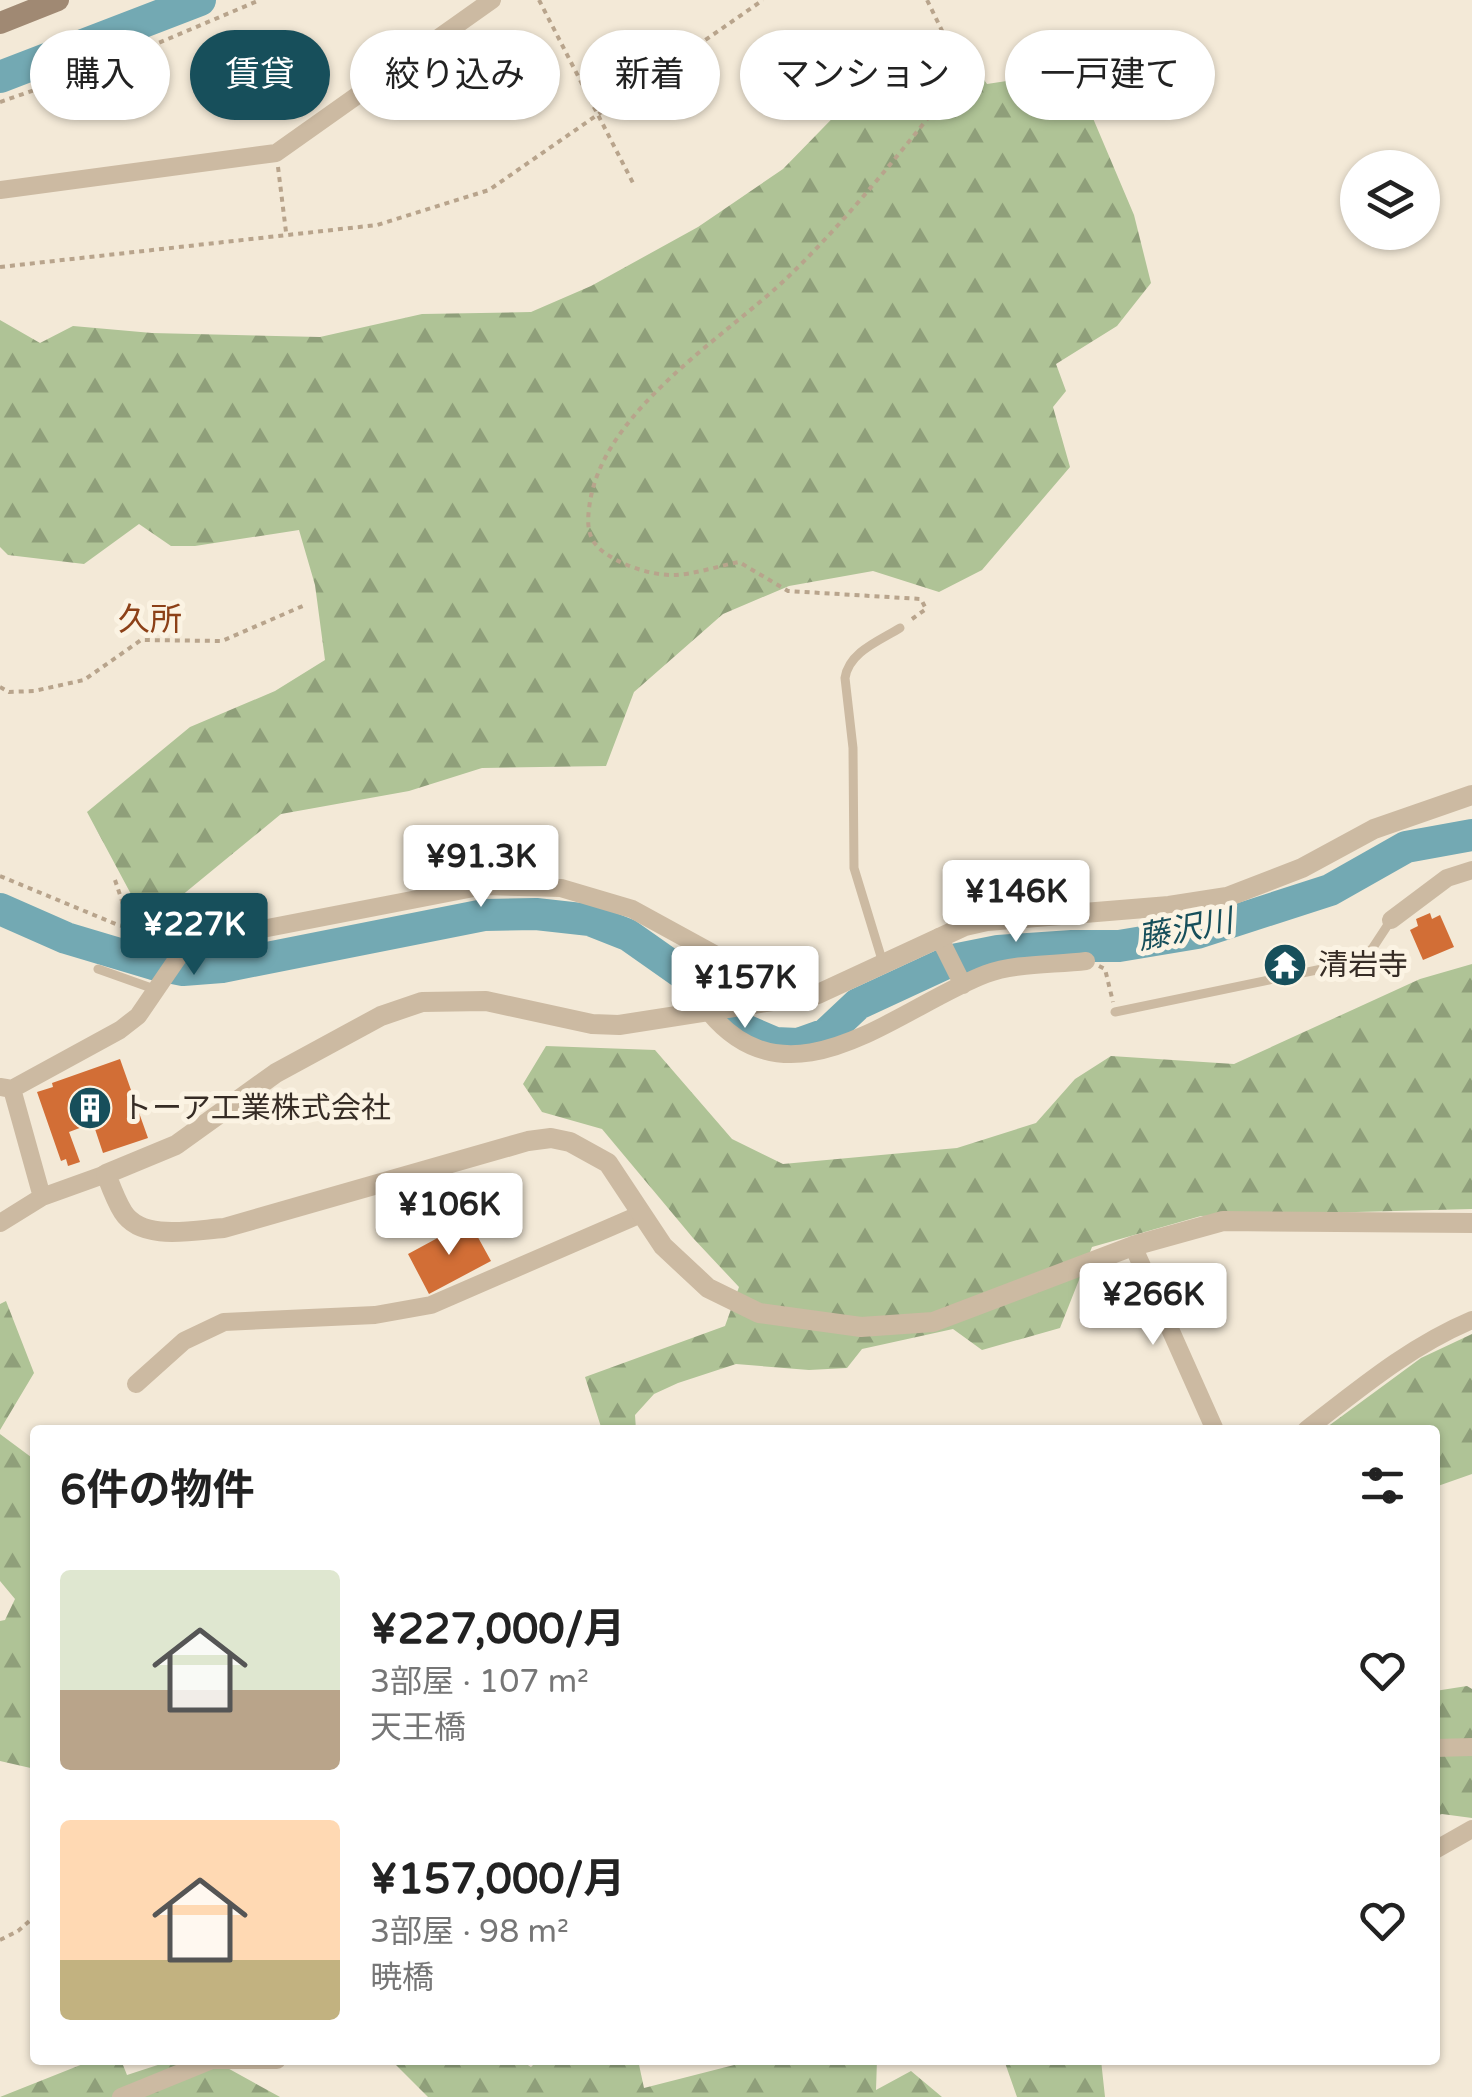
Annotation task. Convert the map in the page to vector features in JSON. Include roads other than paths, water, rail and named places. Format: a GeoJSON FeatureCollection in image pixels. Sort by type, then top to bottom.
{"type":"FeatureCollection","features":[{"type":"Feature","properties":{"kind":"main road"},"geometry":{"type":"LineString","coordinates":[[0,22],[58,0]]}},
{"type":"Feature","properties":{"kind":"street"},"geometry":{"type":"LineString","coordinates":[[0,190],[276,153],[492,0]]}},
{"type":"Feature","properties":{"kind":"street"},"geometry":{"type":"LineString","coordinates":[[0,1223],[42,1197],[176,1145],[276,1074],[381,1016],[422,1002],[486,1001],[592,1024],[619,1025],[818,994],[986,921],[1169,906],[1227,896],[1302,868],[1374,829],[1472,795]]}},
{"type":"Feature","properties":{"kind":"street"},"geometry":{"type":"LineString","coordinates":[[1392,920],[1446,878],[1472,870]]}},
{"type":"Feature","properties":{"kind":"street"},"geometry":{"type":"LineString","coordinates":[[42,1197],[6,1088],[120,1030],[138,1016],[190,940],[221,938],[484,886],[561,888],[632,909],[716,955],[767,1001]]}},
{"type":"Feature","properties":{"kind":"street"},"geometry":{"type":"LineString","coordinates":[[942,943],[962,982]]}},
{"type":"Feature","properties":{"kind":"street"},"geometry":{"type":"LineString","coordinates":[[709,1012],[720,1026],[740,1040],[766,1052],[797,1056],[828,1051],[962,982],[988,973],[1086,961]]}},
{"type":"Feature","properties":{"kind":"street"},"geometry":{"type":"LineString","coordinates":[[106,1174],[125,1216],[143,1229],[224,1228],[528,1140],[552,1138],[586,1148],[608,1163],[663,1246],[708,1288],[760,1312],[862,1327],[932,1322],[1134,1246],[1222,1221],[1472,1223]]}},
{"type":"Feature","properties":{"kind":"street"},"geometry":{"type":"LineString","coordinates":[[136,1384],[184,1341],[224,1322],[375,1316],[431,1305],[641,1214]]}},
{"type":"Feature","properties":{"kind":"street"},"geometry":{"type":"LineString","coordinates":[[1134,1246],[1213,1425]]}},
{"type":"Feature","properties":{"kind":"street"},"geometry":{"type":"LineString","coordinates":[[1313,1425],[1404,1356],[1436,1335],[1472,1320]]}},
{"type":"Feature","properties":{"kind":"street"},"geometry":{"type":"LineString","coordinates":[[1440,1748],[1472,1748]]}},
{"type":"Feature","properties":{"kind":"street"},"geometry":{"type":"LineString","coordinates":[[1440,1847],[1472,1829]]}},
{"type":"Feature","properties":{"kind":"street"},"geometry":{"type":"LineString","coordinates":[[121,2097],[200,2065]]}},
{"type":"Feature","properties":{"kind":"lane"},"geometry":{"type":"LineString","coordinates":[[884,966],[854,868],[853,748],[845,678],[846,668],[857,654],[900,628]]}},
{"type":"Feature","properties":{"kind":"lane"},"geometry":{"type":"LineString","coordinates":[[1115,1012],[1342,965],[1372,949],[1392,920]]}},
{"type":"Feature","properties":{"kind":"lane"},"geometry":{"type":"LineString","coordinates":[[98,969],[157,990]]}},
{"type":"Feature","properties":{"kind":"waterway"},"geometry":{"type":"LineString","coordinates":[[0,77],[200,0]]}},
{"type":"Feature","properties":{"kind":"waterway","name":"藤沢川"},"geometry":{"type":"LineString","coordinates":[[0,909],[66,938],[183,970],[222,967],[484,915],[536,914],[590,920],[628,935],[682,973],[745,1030],[775,1043],[798,1044],[826,1034],[858,1004],[953,960],[998,951],[1119,946],[1197,933],[1330,890],[1406,847],[1472,835]]}},
{"type":"Feature","properties":{"kind":"place","name":"清岩寺"},"geometry":{"type":"Point","coordinates":[1285,965]}},
{"type":"Feature","properties":{"kind":"place","name":"トーア工業株式会社"},"geometry":{"type":"Point","coordinates":[90,1108]}},
{"type":"Feature","properties":{"kind":"district","name":"久所"},"geometry":{"type":"Point","coordinates":[150,619]}}]}
